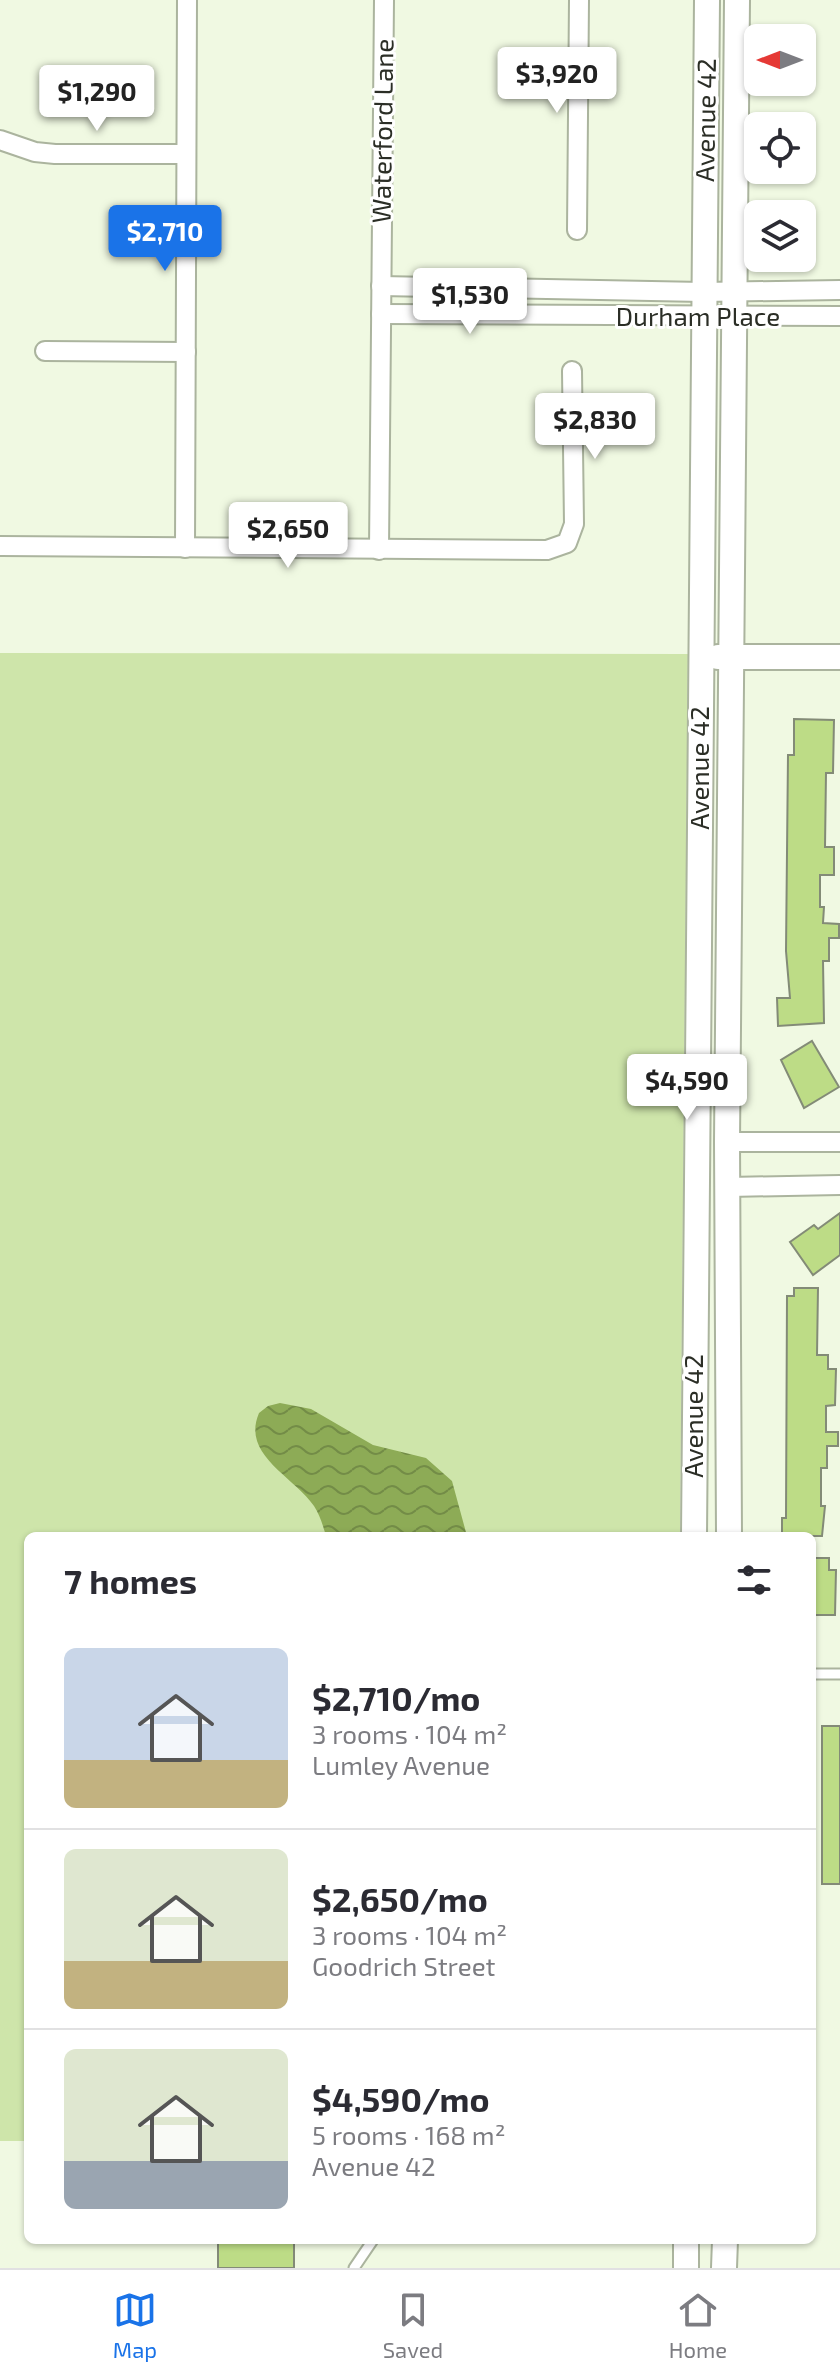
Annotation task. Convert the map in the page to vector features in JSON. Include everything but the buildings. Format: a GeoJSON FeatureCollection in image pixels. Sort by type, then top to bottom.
{"type":"FeatureCollection","features":[{"type":"Feature","properties":{"kind":"street"},"geometry":{"type":"LineString","coordinates":[[185,548],[187,0]]}},
{"type":"Feature","properties":{"kind":"street","name":"Waterford Lane"},"geometry":{"type":"LineString","coordinates":[[379,550],[384,0]]}},
{"type":"Feature","properties":{"kind":"street"},"geometry":{"type":"LineString","coordinates":[[577,230],[579,0]]}},
{"type":"Feature","properties":{"kind":"street","name":"Avenue 42"},"geometry":{"type":"LineString","coordinates":[[694,1532],[707,0]]}},
{"type":"Feature","properties":{"kind":"street","name":"Avenue 42"},"geometry":{"type":"LineString","coordinates":[[729,1532],[727,1142],[737,0]]}},
{"type":"Feature","properties":{"kind":"street"},"geometry":{"type":"LineString","coordinates":[[0,140],[35,152],[55,154],[186,154]]}},
{"type":"Feature","properties":{"kind":"street","name":"Durham Place"},"geometry":{"type":"LineString","coordinates":[[381,286],[703,292],[840,290]]}},
{"type":"Feature","properties":{"kind":"street","name":"Durham Place"},"geometry":{"type":"LineString","coordinates":[[585,290],[585,316]]}},
{"type":"Feature","properties":{"kind":"street","name":"Durham Place"},"geometry":{"type":"LineString","coordinates":[[809,290],[810,317]]}},
{"type":"Feature","properties":{"kind":"street","name":"Durham Place"},"geometry":{"type":"LineString","coordinates":[[381,314],[840,316]]}},
{"type":"Feature","properties":{"kind":"street"},"geometry":{"type":"LineString","coordinates":[[45,351],[186,352]]}},
{"type":"Feature","properties":{"kind":"street"},"geometry":{"type":"LineString","coordinates":[[0,546],[547,550],[567,543],[574,524],[572,371]]}},
{"type":"Feature","properties":{"kind":"street"},"geometry":{"type":"LineString","coordinates":[[701,656],[840,657]]}},
{"type":"Feature","properties":{"kind":"street"},"geometry":{"type":"LineString","coordinates":[[698,1006],[712,1056],[712,1179],[729,1187],[840,1185]]}},
{"type":"Feature","properties":{"kind":"street"},"geometry":{"type":"LineString","coordinates":[[727,1142],[840,1142]]}},
{"type":"Feature","properties":{"kind":"street"},"geometry":{"type":"LineString","coordinates":[[686,2244],[686,2268]]}},
{"type":"Feature","properties":{"kind":"street"},"geometry":{"type":"LineString","coordinates":[[724,2268],[725,2244]]}},
{"type":"Feature","properties":{"kind":"lane"},"geometry":{"type":"LineString","coordinates":[[816,1674],[840,1674]]}},
{"type":"Feature","properties":{"kind":"lane"},"geometry":{"type":"LineString","coordinates":[[354,2268],[370,2244]]}},
{"type":"Feature","properties":{"kind":"shaded area"},"geometry":{"type":"Polygon","coordinates":[[[0,653],[688,654],[680,1532],[24,1532],[24,2141],[0,2141],[0,653]]]}},
{"type":"Feature","properties":{"kind":"water"},"geometry":{"type":"Polygon","coordinates":[[[280,1403],[311,1409],[373,1445],[426,1458],[452,1481],[466,1532],[325,1532],[314,1506],[272,1464],[257,1441],[255,1428],[259,1413],[268,1406],[280,1403]]]}}]}
